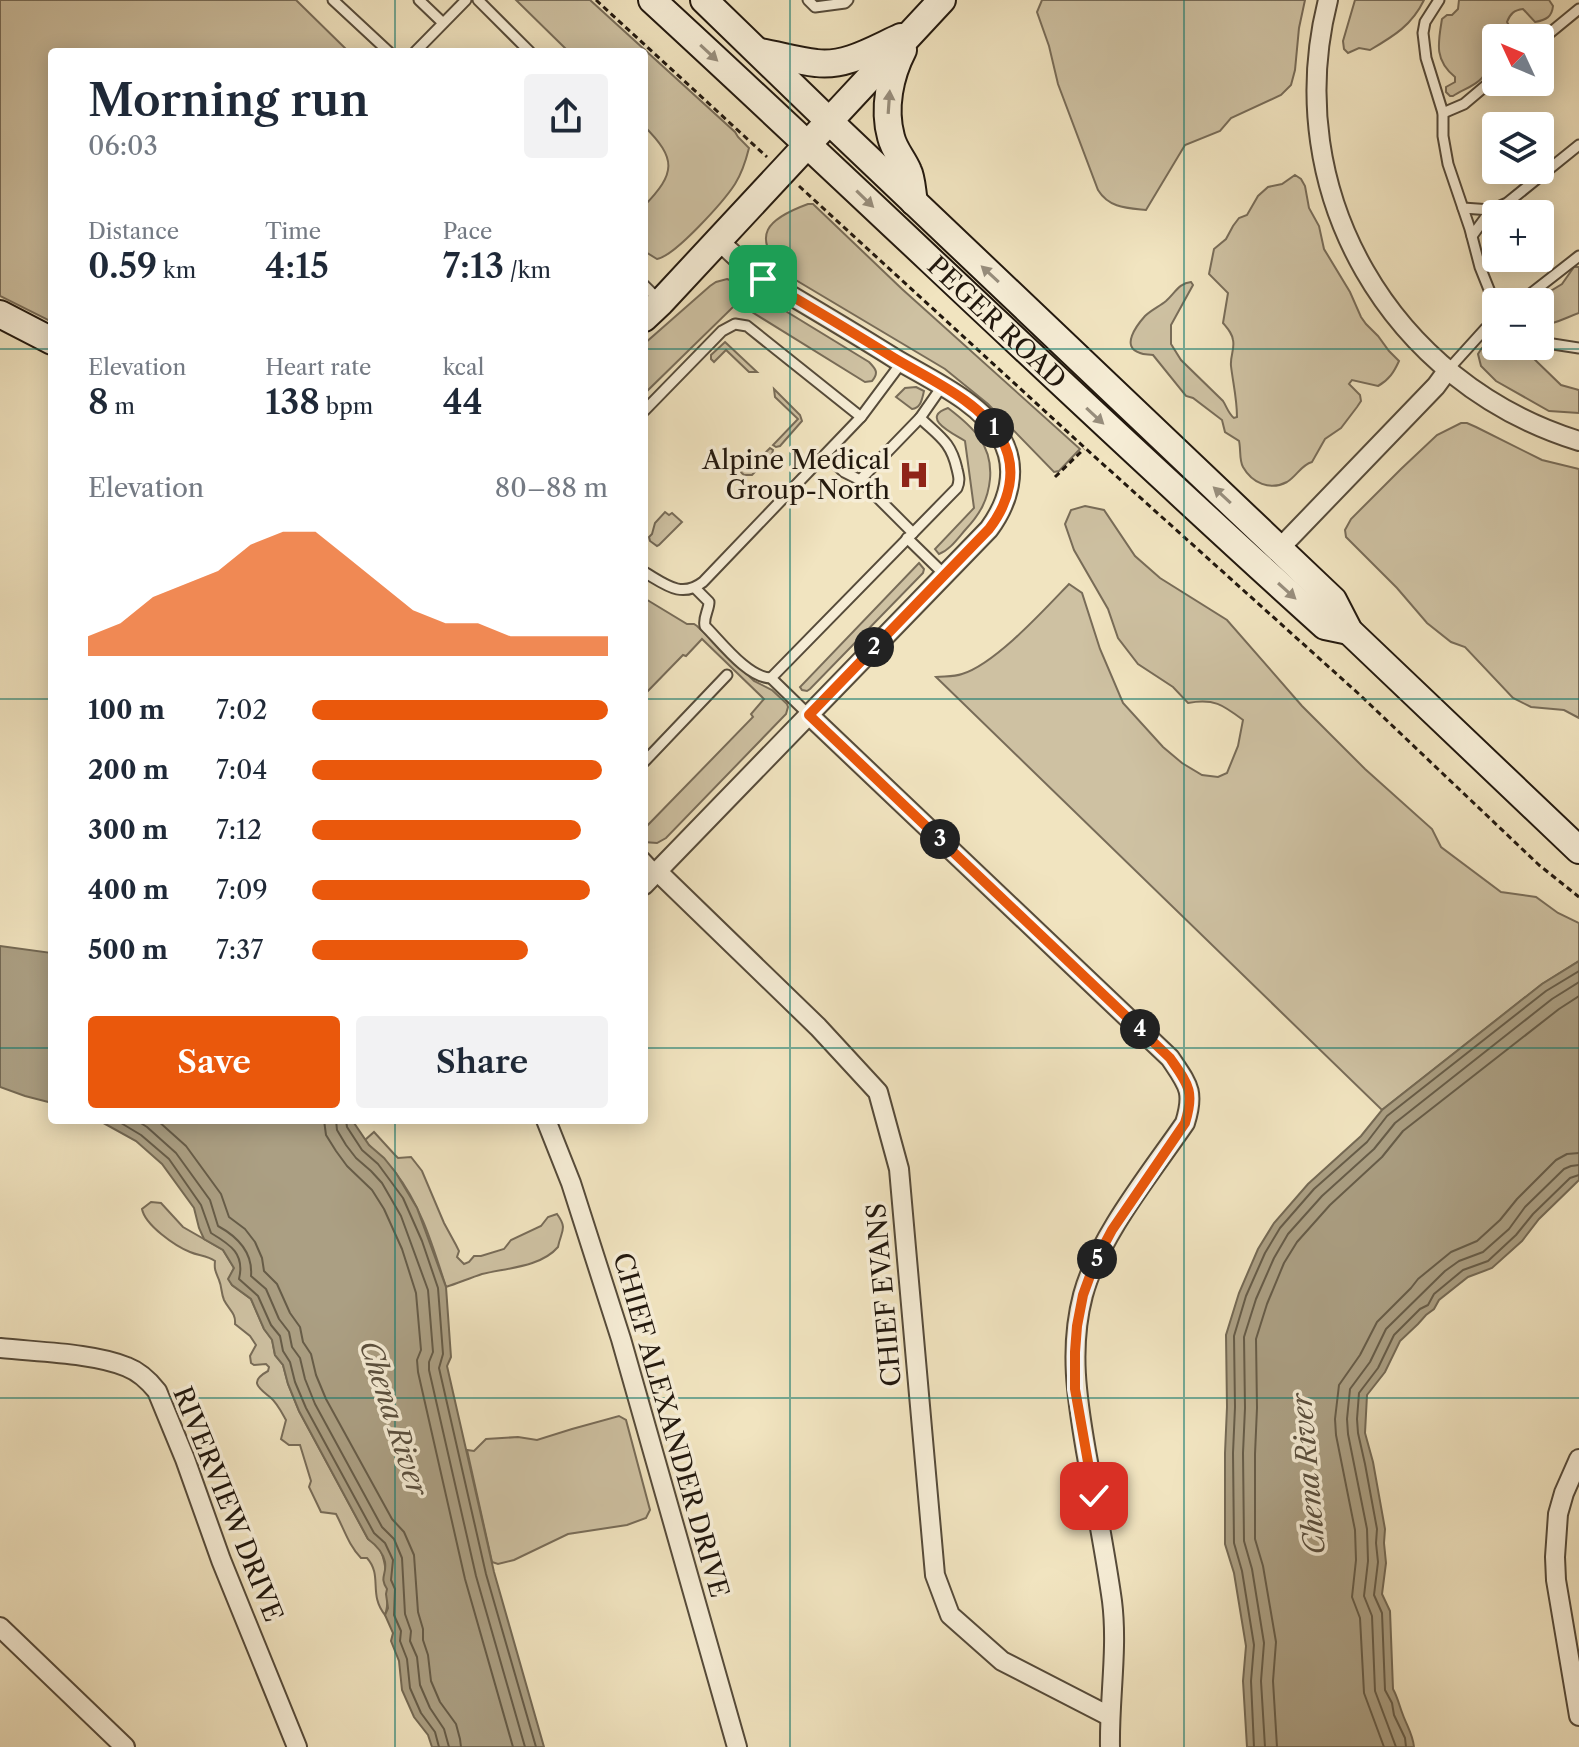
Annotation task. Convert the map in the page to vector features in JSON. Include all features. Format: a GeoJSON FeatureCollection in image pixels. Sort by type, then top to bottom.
{"type":"FeatureCollection","features":[{"type":"Feature","properties":{"kind":"main road","name":"PEGER ROAD"},"geometry":{"type":"LineString","coordinates":[[652,0],[1130,449],[1325,626],[1349,631]]}},
{"type":"Feature","properties":{"kind":"main road","name":"PEGER ROAD"},"geometry":{"type":"LineString","coordinates":[[704,0],[1333,600],[1349,631],[1579,850]]}},
{"type":"Feature","properties":{"kind":"main road"},"geometry":{"type":"LineString","coordinates":[[650,302],[718,240],[942,0]]}},
{"type":"Feature","properties":{"kind":"main road"},"geometry":{"type":"LineString","coordinates":[[759,52],[818,64],[839,62],[856,58],[911,32]]}},
{"type":"Feature","properties":{"kind":"main road"},"geometry":{"type":"LineString","coordinates":[[911,32],[894,67],[888,117],[896,151],[909,171],[914,202]]}},
{"type":"Feature","properties":{"kind":"main road"},"geometry":{"type":"LineString","coordinates":[[0,314],[48,339]]}},
{"type":"Feature","properties":{"kind":"street"},"geometry":{"type":"LineString","coordinates":[[1328,0],[1319,47],[1317,113],[1322,154],[1342,223],[1363,269],[1402,327],[1447,371],[1511,414],[1579,441]]}},
{"type":"Feature","properties":{"kind":"street"},"geometry":{"type":"LineString","coordinates":[[648,871],[809,715],[989,529],[1005,504],[1008,490],[1010,466],[1001,438],[993,426],[971,407],[943,385],[763,279],[718,240]]}},
{"type":"Feature","properties":{"kind":"street"},"geometry":{"type":"LineString","coordinates":[[1279,549],[1447,371]]}},
{"type":"Feature","properties":{"kind":"street"},"geometry":{"type":"LineString","coordinates":[[809,715],[1170,1058],[1190,1091],[1191,1105],[1185,1123],[1112,1230],[1095,1262],[1083,1295],[1077,1326],[1075,1389],[1112,1604],[1110,1747]]}},
{"type":"Feature","properties":{"kind":"street","name":"CHIEF EVANS"},"geometry":{"type":"LineString","coordinates":[[648,871],[818,1027],[878,1092],[899,1169],[935,1575],[950,1615],[1002,1661],[1109,1716]]}},
{"type":"Feature","properties":{"kind":"street","name":"CHIEF ALEXANDER DRIVE"},"geometry":{"type":"LineString","coordinates":[[548,1124],[571,1183],[621,1339],[737,1747]]}},
{"type":"Feature","properties":{"kind":"street","name":"RIVERVIEW DRIVE"},"geometry":{"type":"LineString","coordinates":[[0,1348],[97,1359],[129,1367],[157,1391],[297,1747]]}},
{"type":"Feature","properties":{"kind":"street"},"geometry":{"type":"LineString","coordinates":[[1579,1459],[1558,1514],[1555,1557],[1556,1580],[1579,1716]]}},
{"type":"Feature","properties":{"kind":"street"},"geometry":{"type":"LineString","coordinates":[[0,1627],[125,1747]]}},
{"type":"Feature","properties":{"kind":"lane"},"geometry":{"type":"LineString","coordinates":[[333,0],[385,48]]}},
{"type":"Feature","properties":{"kind":"lane"},"geometry":{"type":"LineString","coordinates":[[419,0],[443,23]]}},
{"type":"Feature","properties":{"kind":"lane"},"geometry":{"type":"LineString","coordinates":[[419,48],[466,0]]}},
{"type":"Feature","properties":{"kind":"lane"},"geometry":{"type":"LineString","coordinates":[[478,0],[526,48]]}},
{"type":"Feature","properties":{"kind":"lane"},"geometry":{"type":"LineString","coordinates":[[808,0],[815,7],[848,0]]}},
{"type":"Feature","properties":{"kind":"lane"},"geometry":{"type":"LineString","coordinates":[[1439,0],[1425,22],[1426,58],[1443,113],[1448,164],[1488,288]]}},
{"type":"Feature","properties":{"kind":"lane"},"geometry":{"type":"LineString","coordinates":[[1554,30],[1579,9]]}},
{"type":"Feature","properties":{"kind":"lane"},"geometry":{"type":"LineString","coordinates":[[1443,113],[1464,104],[1482,89]]}},
{"type":"Feature","properties":{"kind":"lane"},"geometry":{"type":"LineString","coordinates":[[1511,200],[1579,145]]}},
{"type":"Feature","properties":{"kind":"lane"},"geometry":{"type":"LineString","coordinates":[[1463,208],[1482,209]]}},
{"type":"Feature","properties":{"kind":"lane"},"geometry":{"type":"LineString","coordinates":[[1472,236],[1482,222]]}},
{"type":"Feature","properties":{"kind":"lane"},"geometry":{"type":"LineString","coordinates":[[1538,288],[1579,256]]}},
{"type":"Feature","properties":{"kind":"lane"},"geometry":{"type":"LineString","coordinates":[[648,407],[722,331],[735,324],[747,326],[861,417]]}},
{"type":"Feature","properties":{"kind":"lane"},"geometry":{"type":"LineString","coordinates":[[1447,371],[1482,332]]}},
{"type":"Feature","properties":{"kind":"lane"},"geometry":{"type":"LineString","coordinates":[[1554,344],[1579,348]]}},
{"type":"Feature","properties":{"kind":"lane"},"geometry":{"type":"LineString","coordinates":[[648,574],[673,589],[695,588],[703,582],[861,417],[902,362]]}},
{"type":"Feature","properties":{"kind":"lane"},"geometry":{"type":"LineString","coordinates":[[860,480],[920,418],[943,385]]}},
{"type":"Feature","properties":{"kind":"lane"},"geometry":{"type":"LineString","coordinates":[[771,678],[957,488],[960,482],[954,453],[920,418]]}},
{"type":"Feature","properties":{"kind":"lane"},"geometry":{"type":"LineString","coordinates":[[826,455],[844,472],[860,480],[945,575]]}},
{"type":"Feature","properties":{"kind":"lane"},"geometry":{"type":"LineString","coordinates":[[695,588],[709,602],[705,626],[753,673],[771,678],[809,715]]}},
{"type":"Feature","properties":{"kind":"lane"},"geometry":{"type":"LineString","coordinates":[[648,758],[727,675]]}},
{"type":"Feature","properties":{"kind":"path"},"geometry":{"type":"LineString","coordinates":[[596,0],[750,141]]}},
{"type":"Feature","properties":{"kind":"path"},"geometry":{"type":"LineString","coordinates":[[816,202],[1360,695],[1539,865],[1579,897]]}},
{"type":"Feature","properties":{"kind":"path"},"geometry":{"type":"LineString","coordinates":[[1055,477],[1085,448]]}},
{"type":"Feature","properties":{"kind":"shaded area"},"geometry":{"type":"Polygon","coordinates":[[[0,0],[296,0],[345,48],[48,48],[48,320],[0,296],[0,0]]]}},
{"type":"Feature","properties":{"kind":"shaded area"},"geometry":{"type":"Polygon","coordinates":[[[516,0],[590,0],[643,48],[565,48],[516,0]]]}},
{"type":"Feature","properties":{"kind":"shaded area"},"geometry":{"type":"Polygon","coordinates":[[[1042,0],[1305,0],[1291,85],[1281,95],[1231,118],[1220,131],[1185,145],[1146,210],[1119,206],[1107,200],[1098,190],[1058,84],[1037,12],[1042,0]]]}},
{"type":"Feature","properties":{"kind":"shaded area"},"geometry":{"type":"Polygon","coordinates":[[[1355,0],[1424,0],[1408,23],[1394,35],[1370,50],[1359,48],[1348,53],[1343,41],[1355,0]]]}},
{"type":"Feature","properties":{"kind":"shaded area"},"geometry":{"type":"Polygon","coordinates":[[[1459,0],[1549,0],[1553,6],[1548,17],[1535,22],[1523,9],[1513,13],[1508,24],[1482,24],[1482,78],[1450,96],[1446,87],[1455,82],[1455,77],[1441,58],[1439,36],[1442,19],[1458,9],[1459,0]]]}},
{"type":"Feature","properties":{"kind":"shaded area"},"geometry":{"type":"Polygon","coordinates":[[[648,53],[749,148],[740,175],[729,192],[699,227],[665,256],[657,259],[648,253],[648,202],[662,184],[668,166],[667,157],[648,130],[648,53]]]}},
{"type":"Feature","properties":{"kind":"shaded area"},"geometry":{"type":"Polygon","coordinates":[[[1295,175],[1305,186],[1309,208],[1319,226],[1324,249],[1361,317],[1399,361],[1391,375],[1378,386],[1352,380],[1349,384],[1360,395],[1361,401],[1341,428],[1325,439],[1312,462],[1287,482],[1274,486],[1262,484],[1247,473],[1241,461],[1239,441],[1225,432],[1222,420],[1186,396],[1153,355],[1134,350],[1131,341],[1145,316],[1180,286],[1191,282],[1193,285],[1171,325],[1171,344],[1181,360],[1223,401],[1232,416],[1237,417],[1231,366],[1233,340],[1223,323],[1228,293],[1209,274],[1214,249],[1226,239],[1239,218],[1247,215],[1258,196],[1268,187],[1282,184],[1295,175]]]}},
{"type":"Feature","properties":{"kind":"shaded area"},"geometry":{"type":"Polygon","coordinates":[[[813,204],[902,289],[1080,449],[1059,471],[1054,472],[988,404],[945,369],[784,273],[768,248],[768,230],[782,216],[813,204]]]}},
{"type":"Feature","properties":{"kind":"shaded area"},"geometry":{"type":"Polygon","coordinates":[[[1574,267],[1579,267],[1579,313],[1554,323],[1554,289],[1562,284],[1574,267]]]}},
{"type":"Feature","properties":{"kind":"shaded area"},"geometry":{"type":"Polygon","coordinates":[[[727,279],[743,285],[869,362],[876,371],[874,378],[865,382],[739,304],[648,390],[648,340],[716,282],[727,279]]]}},
{"type":"Feature","properties":{"kind":"shaded area"},"geometry":{"type":"Polygon","coordinates":[[[725,342],[757,372],[749,372],[726,350],[714,362],[711,355],[725,342]]]}},
{"type":"Feature","properties":{"kind":"shaded area"},"geometry":{"type":"Polygon","coordinates":[[[1481,349],[1482,360],[1535,360],[1561,385],[1579,390],[1579,413],[1549,411],[1496,381],[1481,366],[1478,354],[1481,349]]]}},
{"type":"Feature","properties":{"kind":"shaded area"},"geometry":{"type":"Polygon","coordinates":[[[916,387],[924,391],[921,403],[915,408],[896,397],[905,388],[916,387]]]}},
{"type":"Feature","properties":{"kind":"shaded area"},"geometry":{"type":"Polygon","coordinates":[[[774,389],[800,415],[802,421],[776,447],[773,445],[798,419],[775,397],[774,389]]]}},
{"type":"Feature","properties":{"kind":"shaded area"},"geometry":{"type":"Polygon","coordinates":[[[948,408],[980,438],[988,456],[990,479],[985,500],[975,518],[947,550],[939,554],[935,549],[974,508],[965,441],[938,421],[940,412],[948,408]]]}},
{"type":"Feature","properties":{"kind":"shaded area"},"geometry":{"type":"Polygon","coordinates":[[[1461,423],[1476,427],[1542,460],[1579,469],[1579,718],[1564,710],[1531,707],[1513,698],[1465,647],[1451,642],[1427,623],[1346,537],[1345,530],[1351,519],[1401,469],[1437,435],[1461,423]]]}},
{"type":"Feature","properties":{"kind":"shaded area"},"geometry":{"type":"Polygon","coordinates":[[[770,448],[772,454],[752,475],[744,475],[736,468],[742,462],[749,469],[770,448]]]}},
{"type":"Feature","properties":{"kind":"shaded area"},"geometry":{"type":"Polygon","coordinates":[[[1085,506],[1104,510],[1135,556],[1160,578],[1227,620],[1302,706],[1365,769],[1432,829],[1441,847],[1501,892],[1536,897],[1579,923],[1579,961],[1542,984],[1382,1110],[936,677],[962,674],[989,659],[1069,584],[1082,593],[1100,649],[1123,703],[1182,763],[1202,775],[1218,777],[1227,773],[1238,746],[1243,720],[1218,704],[1205,701],[1188,703],[1173,687],[1138,664],[1118,638],[1108,609],[1074,550],[1065,524],[1071,510],[1085,506]]]}},
{"type":"Feature","properties":{"kind":"shaded area"},"geometry":{"type":"Polygon","coordinates":[[[665,512],[669,515],[672,513],[682,522],[657,546],[649,537],[655,523],[665,512]]]}},
{"type":"Feature","properties":{"kind":"shaded area"},"geometry":{"type":"Polygon","coordinates":[[[919,563],[924,569],[923,573],[810,689],[802,690],[800,687],[919,563]]]}},
{"type":"Feature","properties":{"kind":"shaded area"},"geometry":{"type":"Polygon","coordinates":[[[648,600],[687,624],[697,626],[754,681],[772,690],[788,707],[786,714],[666,838],[657,843],[648,842],[648,825],[753,717],[751,714],[764,699],[702,639],[686,656],[683,655],[648,691],[648,600]]]}},
{"type":"Feature","properties":{"kind":"shaded area"},"geometry":{"type":"Polygon","coordinates":[[[374,1132],[398,1158],[411,1157],[422,1171],[459,1251],[457,1257],[464,1264],[474,1256],[504,1249],[511,1240],[541,1226],[548,1217],[557,1214],[563,1227],[558,1247],[533,1263],[482,1274],[446,1287],[412,1198],[395,1172],[365,1140],[374,1132]]]}},
{"type":"Feature","properties":{"kind":"shaded area"},"geometry":{"type":"Polygon","coordinates":[[[151,1202],[161,1203],[183,1227],[223,1250],[234,1268],[229,1279],[232,1285],[251,1299],[264,1329],[272,1339],[275,1355],[283,1365],[299,1411],[368,1539],[382,1554],[387,1581],[385,1615],[377,1600],[372,1565],[353,1548],[336,1514],[321,1512],[309,1487],[311,1481],[300,1445],[289,1445],[281,1439],[286,1420],[257,1382],[269,1367],[251,1363],[250,1356],[256,1345],[235,1324],[223,1297],[215,1261],[184,1249],[155,1228],[142,1209],[151,1202]]]}},
{"type":"Feature","properties":{"kind":"shaded area"},"geometry":{"type":"Polygon","coordinates":[[[619,1416],[626,1420],[650,1510],[646,1518],[627,1525],[568,1534],[514,1560],[498,1564],[492,1562],[467,1450],[474,1451],[486,1439],[518,1437],[537,1440],[619,1416]]]}},
{"type":"Feature","properties":{"kind":"water"},"geometry":{"type":"Polygon","coordinates":[[[0,946],[48,952],[48,1102],[0,1087],[0,946]]]}},
{"type":"Feature","properties":{"kind":"water","name":"Chena River"},"geometry":{"type":"Polygon","coordinates":[[[1579,961],[1579,1180],[1492,1268],[1468,1277],[1439,1300],[1434,1309],[1400,1341],[1385,1372],[1367,1395],[1365,1433],[1385,1529],[1386,1563],[1382,1594],[1390,1611],[1393,1689],[1414,1747],[1247,1747],[1243,1681],[1246,1646],[1234,1573],[1225,1544],[1226,1335],[1239,1293],[1258,1249],[1274,1223],[1308,1184],[1361,1136],[1382,1110],[1542,984],[1579,961]]]}},
{"type":"Feature","properties":{"kind":"water","name":"Chena River"},"geometry":{"type":"Polygon","coordinates":[[[105,1124],[355,1124],[369,1145],[396,1173],[417,1208],[446,1287],[451,1357],[447,1366],[494,1572],[544,1747],[432,1747],[402,1690],[399,1661],[391,1641],[393,1633],[385,1615],[388,1608],[384,1558],[368,1539],[299,1411],[283,1365],[275,1355],[272,1340],[251,1299],[228,1279],[234,1268],[223,1250],[204,1239],[194,1208],[162,1164],[136,1141],[105,1124]]]}},
{"type":"Feature","properties":{"kind":"place","name":"Alpine Medical Group-North"},"geometry":{"type":"Point","coordinates":[914,475]}},
{"type":"Feature","properties":{"kind":"route"},"geometry":{"type":"LineString","coordinates":[[763,279],[960,397],[993,426],[1007,451],[1010,466],[1005,504],[989,529],[809,715],[1170,1058],[1190,1091],[1191,1105],[1185,1123],[1112,1230],[1095,1262],[1083,1295],[1077,1326],[1075,1389],[1094,1496]]}}]}
